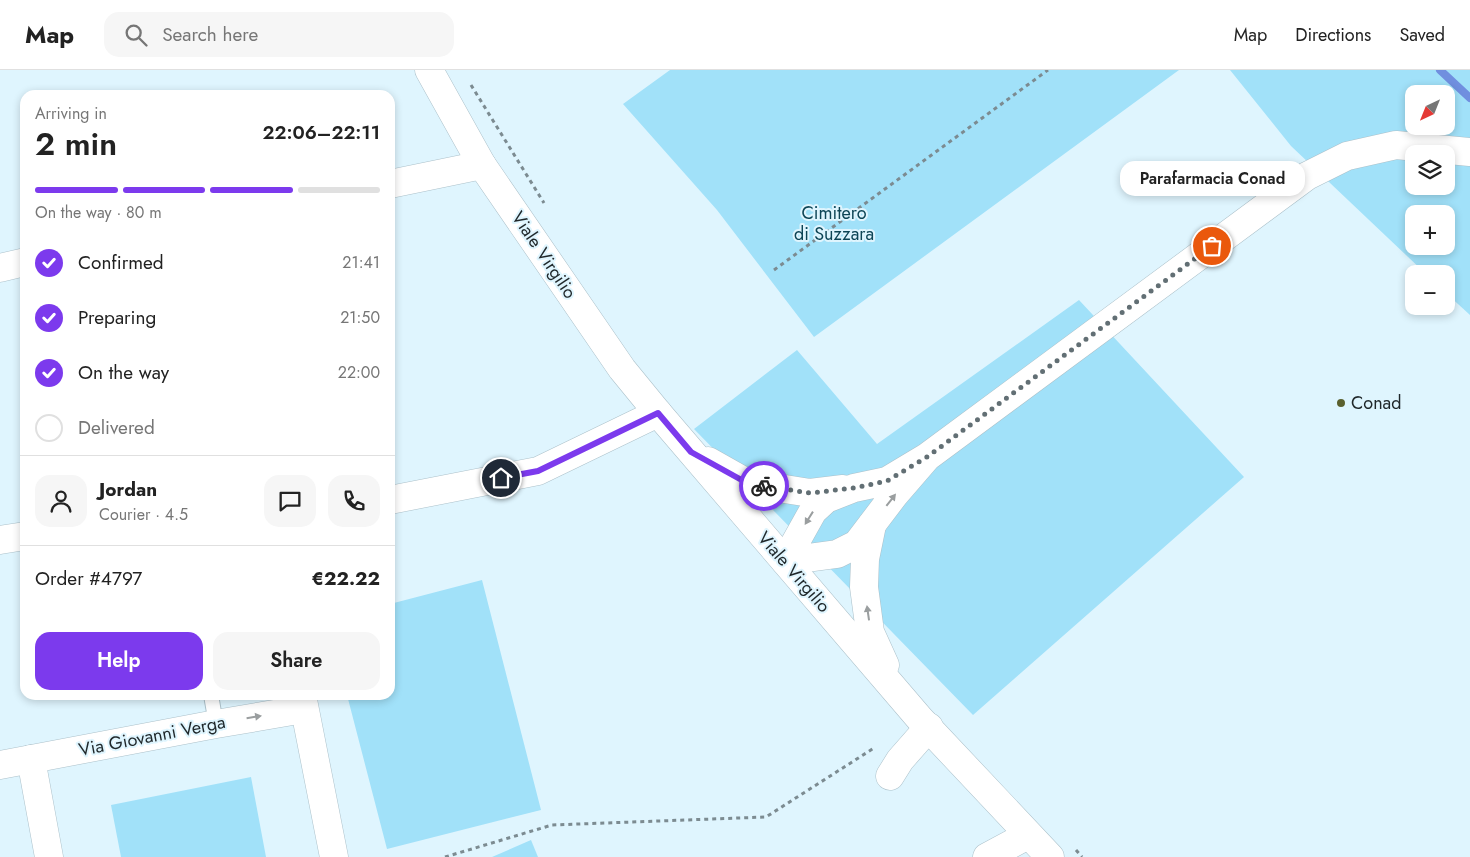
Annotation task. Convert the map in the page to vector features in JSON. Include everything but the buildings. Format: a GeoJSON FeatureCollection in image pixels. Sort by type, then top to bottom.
{"type":"FeatureCollection","features":[{"type":"Feature","properties":{"kind":"street","name":"Viale Virgilio"},"geometry":{"type":"LineString","coordinates":[[429,70],[482,165],[622,369],[920,719],[1050,857]]}},
{"type":"Feature","properties":{"kind":"street"},"geometry":{"type":"LineString","coordinates":[[691,452],[747,483],[810,493],[854,488],[887,481],[927,457],[1307,176],[1348,156],[1396,145],[1470,152]]}},
{"type":"Feature","properties":{"kind":"street"},"geometry":{"type":"LineString","coordinates":[[395,183],[482,165]]}},
{"type":"Feature","properties":{"kind":"street"},"geometry":{"type":"LineString","coordinates":[[0,268],[20,263]]}},
{"type":"Feature","properties":{"kind":"street"},"geometry":{"type":"LineString","coordinates":[[395,499],[538,471],[658,413]]}},
{"type":"Feature","properties":{"kind":"street"},"geometry":{"type":"LineString","coordinates":[[785,561],[837,554],[857,544],[895,494],[927,457]]}},
{"type":"Feature","properties":{"kind":"street"},"geometry":{"type":"LineString","coordinates":[[785,561],[813,511],[826,499],[854,488]]}},
{"type":"Feature","properties":{"kind":"street"},"geometry":{"type":"LineString","coordinates":[[872,525],[865,559],[864,587],[870,632],[897,691]]}},
{"type":"Feature","properties":{"kind":"street"},"geometry":{"type":"LineString","coordinates":[[0,540],[20,537]]}},
{"type":"Feature","properties":{"kind":"street"},"geometry":{"type":"LineString","coordinates":[[303,702],[334,857]]}},
{"type":"Feature","properties":{"kind":"street","name":"Via Giovanni Verga"},"geometry":{"type":"LineString","coordinates":[[0,765],[216,724],[303,702]]}},
{"type":"Feature","properties":{"kind":"street"},"geometry":{"type":"LineString","coordinates":[[890,776],[900,760],[929,727]]}},
{"type":"Feature","properties":{"kind":"street"},"geometry":{"type":"LineString","coordinates":[[32,759],[49,857]]}},
{"type":"Feature","properties":{"kind":"street"},"geometry":{"type":"LineString","coordinates":[[987,857],[1028,835]]}},
{"type":"Feature","properties":{"kind":"lane"},"geometry":{"type":"LineString","coordinates":[[212,700],[216,724]]}},
{"type":"Feature","properties":{"kind":"path"},"geometry":{"type":"LineString","coordinates":[[774,270],[1048,70]]}},
{"type":"Feature","properties":{"kind":"path"},"geometry":{"type":"LineString","coordinates":[[445,857],[552,825],[766,817],[882,743]]}},
{"type":"Feature","properties":{"kind":"green space","name":"Cimitero di Suzzara"},"geometry":{"type":"Polygon","coordinates":[[[670,70],[1179,70],[814,337],[717,210],[623,104],[670,70]]]}},
{"type":"Feature","properties":{"kind":"green space"},"geometry":{"type":"Polygon","coordinates":[[[1230,70],[1470,70],[1470,315],[1455,301],[1455,265],[1417,265],[1406,255],[1455,255],[1455,205],[1405,205],[1405,254],[1291,146],[1230,70]]]}},
{"type":"Feature","properties":{"kind":"green space"},"geometry":{"type":"Polygon","coordinates":[[[1079,300],[1244,477],[973,715],[694,429],[797,350],[877,444],[1079,300]]]}},
{"type":"Feature","properties":{"kind":"green space"},"geometry":{"type":"Polygon","coordinates":[[[482,580],[541,810],[387,849],[348,700],[395,700],[395,603],[482,580]]]}},
{"type":"Feature","properties":{"kind":"green space"},"geometry":{"type":"Polygon","coordinates":[[[251,777],[266,857],[121,857],[111,805],[251,777]]]}},
{"type":"Feature","properties":{"kind":"green space"},"geometry":{"type":"Polygon","coordinates":[[[531,840],[538,857],[492,857],[531,840]]]}},
{"type":"Feature","properties":{"kind":"waterway"},"geometry":{"type":"LineString","coordinates":[[1440,70],[1470,98]]}},
{"type":"Feature","properties":{"kind":"way so far"},"geometry":{"type":"LineString","coordinates":[[764,486],[810,493],[854,488],[887,481],[927,457],[1212,246]]}},
{"type":"Feature","properties":{"kind":"place","name":"Parafarmacia Conad"},"geometry":{"type":"Point","coordinates":[1212,246]}},
{"type":"Feature","properties":{"kind":"place","name":"Conad"},"geometry":{"type":"Point","coordinates":[1341,403]}},
{"type":"Feature","properties":{"kind":"route"},"geometry":{"type":"LineString","coordinates":[[501,478],[538,471],[658,413],[691,452],[747,483],[764,486]]}}]}
